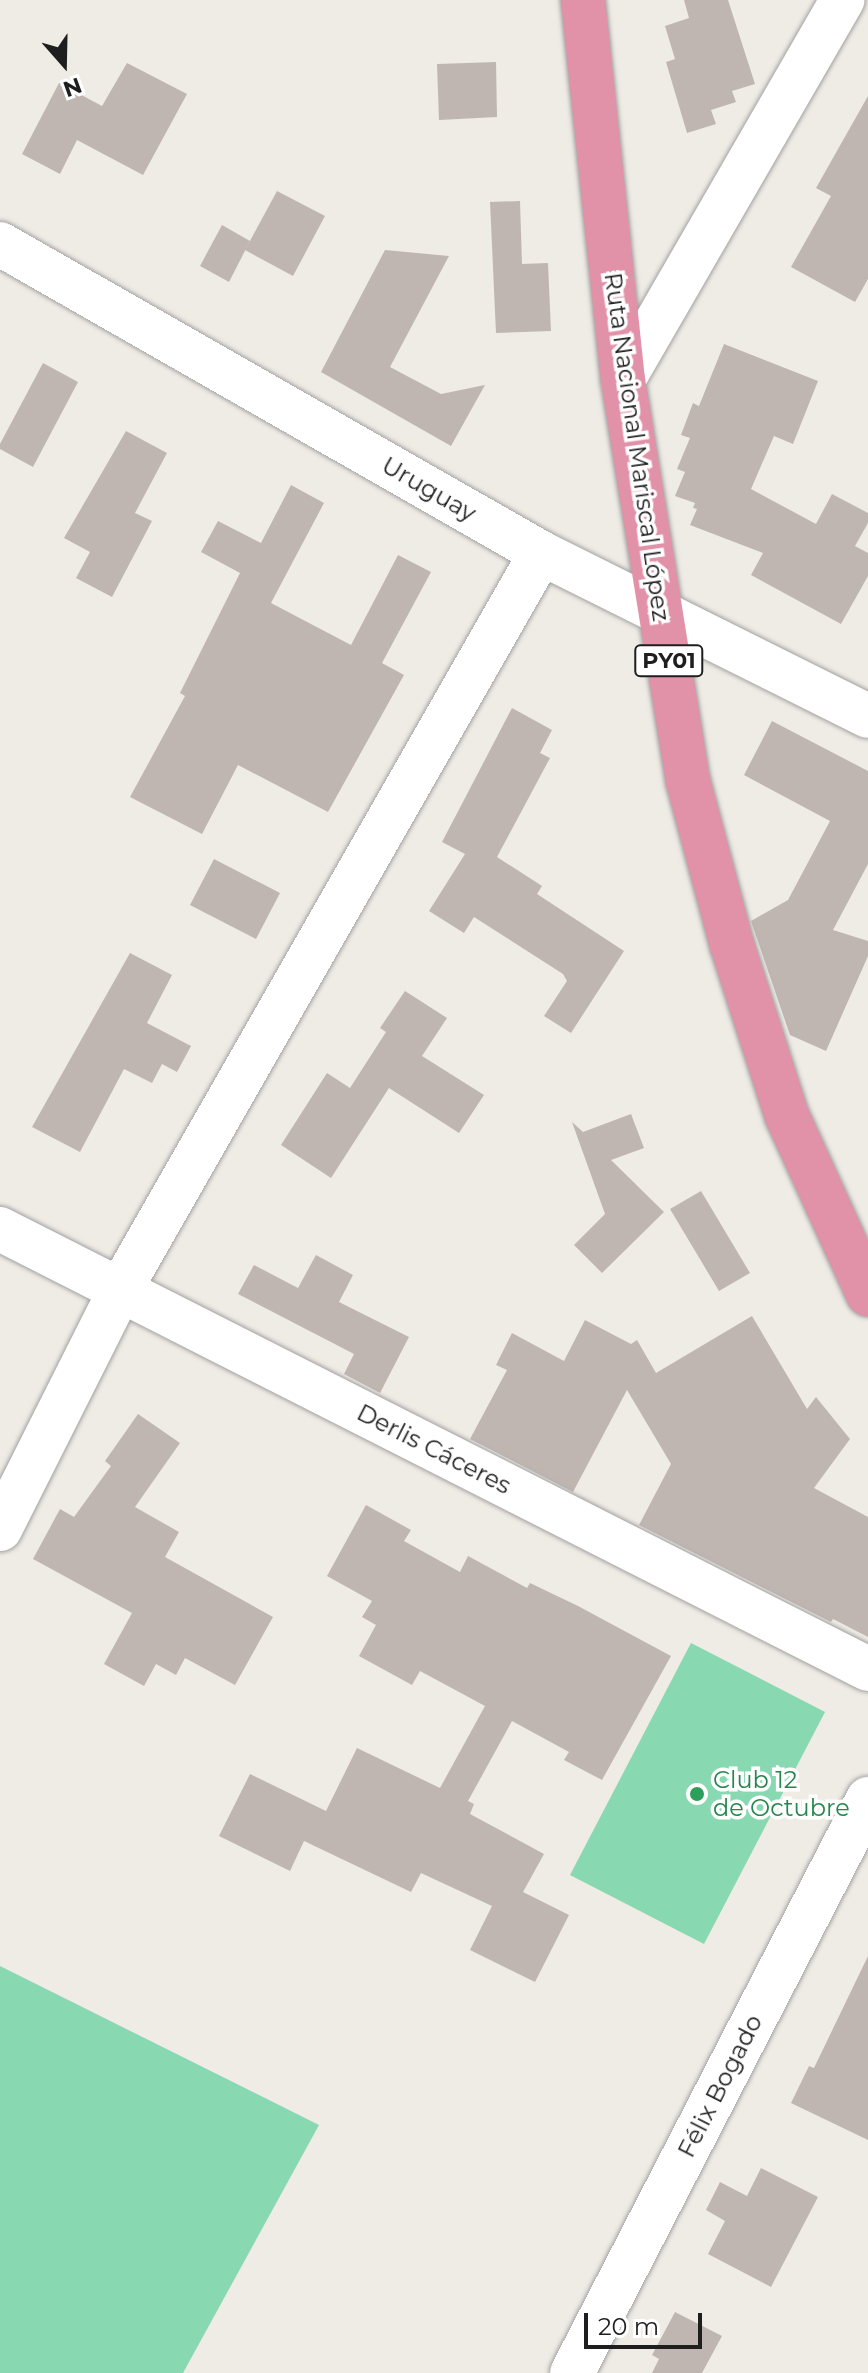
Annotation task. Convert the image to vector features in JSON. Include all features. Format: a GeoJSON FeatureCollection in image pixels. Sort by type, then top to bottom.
{"type":"FeatureCollection","features":[{"type":"Feature","properties":{"kind":"highway","name":"Ruta Nacional Mariscal López"},"geometry":{"type":"LineString","coordinates":[[583,0],[623,380],[688,781],[732,945],[787,1116],[868,1294]]}},
{"type":"Feature","properties":{"kind":"street"},"geometry":{"type":"LineString","coordinates":[[623,380],[842,0]]}},
{"type":"Feature","properties":{"kind":"street","name":"Uruguay"},"geometry":{"type":"LineString","coordinates":[[0,244],[541,553],[868,716]]}},
{"type":"Feature","properties":{"kind":"street"},"geometry":{"type":"LineString","coordinates":[[0,1529],[120,1290],[541,553]]}},
{"type":"Feature","properties":{"kind":"street","name":"Derlis Cáceres"},"geometry":{"type":"LineString","coordinates":[[0,1229],[868,1669]]}},
{"type":"Feature","properties":{"kind":"street","name":"Félix Bogado"},"geometry":{"type":"LineString","coordinates":[[572,2373],[868,1799]]}},
{"type":"Feature","properties":{"kind":"green space","name":"Club 12 de Octubre"},"geometry":{"type":"Polygon","coordinates":[[[691,1643],[825,1712],[704,1944],[570,1875],[691,1643]]]}},
{"type":"Feature","properties":{"kind":"green space"},"geometry":{"type":"Polygon","coordinates":[[[0,1966],[319,2125],[183,2373],[0,2373],[0,1966]]]}},
{"type":"Feature","properties":{"kind":"building"},"geometry":{"type":"Polygon","coordinates":[[[684,0],[728,0],[755,84],[732,91],[736,102],[711,110],[716,124],[687,133],[666,62],[675,59],[665,26],[689,18],[684,0]]]}},
{"type":"Feature","properties":{"kind":"building"},"geometry":{"type":"Polygon","coordinates":[[[496,62],[497,117],[439,120],[437,64],[496,62]]]}},
{"type":"Feature","properties":{"kind":"building"},"geometry":{"type":"Polygon","coordinates":[[[127,63],[187,94],[143,175],[77,140],[60,174],[22,154],[59,83],[102,106],[127,63]]]}},
{"type":"Feature","properties":{"kind":"building"},"geometry":{"type":"Polygon","coordinates":[[[868,96],[868,279],[855,302],[791,267],[831,196],[816,188],[868,96]]]}},
{"type":"Feature","properties":{"kind":"building"},"geometry":{"type":"Polygon","coordinates":[[[277,191],[325,216],[293,276],[245,250],[277,191]]]}},
{"type":"Feature","properties":{"kind":"building"},"geometry":{"type":"Polygon","coordinates":[[[520,201],[522,264],[548,263],[551,331],[496,333],[490,202],[520,201]]]}},
{"type":"Feature","properties":{"kind":"building"},"geometry":{"type":"Polygon","coordinates":[[[222,225],[250,241],[229,282],[200,266],[222,225]]]}},
{"type":"Feature","properties":{"kind":"building"},"geometry":{"type":"Polygon","coordinates":[[[385,250],[449,256],[390,367],[441,394],[485,385],[451,446],[321,372],[385,250]]]}},
{"type":"Feature","properties":{"kind":"building"},"geometry":{"type":"Polygon","coordinates":[[[724,344],[818,381],[793,444],[774,436],[751,489],[816,524],[832,494],[868,513],[868,523],[855,546],[868,553],[868,576],[841,624],[751,575],[763,553],[690,525],[697,509],[693,508],[695,503],[675,496],[685,472],[677,469],[690,438],[681,435],[693,403],[699,406],[724,344]]]}},
{"type":"Feature","properties":{"kind":"building"},"geometry":{"type":"Polygon","coordinates":[[[43,363],[78,382],[33,467],[0,449],[0,444],[43,363]]]}},
{"type":"Feature","properties":{"kind":"building"},"geometry":{"type":"Polygon","coordinates":[[[126,431],[167,453],[135,513],[152,521],[112,597],[76,578],[90,552],[64,538],[126,431]]]}},
{"type":"Feature","properties":{"kind":"building"},"geometry":{"type":"Polygon","coordinates":[[[291,485],[324,503],[271,603],[351,645],[398,555],[431,572],[382,663],[404,675],[328,812],[238,765],[202,834],[130,797],[185,696],[180,693],[240,573],[201,552],[218,521],[261,543],[291,485]]]}},
{"type":"Feature","properties":{"kind":"building"},"geometry":{"type":"Polygon","coordinates":[[[512,708],[552,730],[540,753],[550,758],[497,857],[542,886],[537,894],[624,951],[571,1033],[544,1016],[567,981],[563,974],[474,917],[464,933],[429,911],[465,854],[442,842],[512,708]]]}},
{"type":"Feature","properties":{"kind":"building"},"geometry":{"type":"Polygon","coordinates":[[[772,721],[868,771],[868,864],[833,930],[868,941],[868,956],[826,1051],[790,1035],[751,921],[788,900],[830,821],[744,775],[772,721]]]}},
{"type":"Feature","properties":{"kind":"building"},"geometry":{"type":"Polygon","coordinates":[[[214,859],[280,893],[256,939],[190,905],[214,859]]]}},
{"type":"Feature","properties":{"kind":"building"},"geometry":{"type":"Polygon","coordinates":[[[130,953],[172,975],[147,1023],[191,1046],[177,1072],[162,1064],[152,1083],[124,1069],[80,1152],[32,1127],[130,953]]]}},
{"type":"Feature","properties":{"kind":"building"},"geometry":{"type":"Polygon","coordinates":[[[405,991],[447,1018],[422,1056],[484,1095],[459,1133],[389,1088],[331,1178],[281,1145],[327,1073],[350,1088],[386,1032],[380,1028],[405,991]]]}},
{"type":"Feature","properties":{"kind":"building"},"geometry":{"type":"Polygon","coordinates":[[[631,1114],[644,1148],[611,1160],[664,1212],[602,1273],[574,1245],[605,1214],[572,1122],[583,1132],[631,1114]]]}},
{"type":"Feature","properties":{"kind":"building"},"geometry":{"type":"Polygon","coordinates":[[[701,1191],[750,1273],[719,1291],[670,1209],[701,1191]]]}},
{"type":"Feature","properties":{"kind":"building"},"geometry":{"type":"Polygon","coordinates":[[[316,1255],[353,1275],[339,1302],[409,1337],[380,1393],[344,1374],[354,1354],[238,1294],[254,1265],[298,1288],[316,1255]]]}},
{"type":"Feature","properties":{"kind":"building"},"geometry":{"type":"Polygon","coordinates":[[[752,1316],[807,1409],[816,1397],[850,1439],[814,1488],[868,1517],[868,1637],[833,1619],[831,1622],[639,1525],[671,1464],[627,1390],[573,1492],[470,1439],[507,1370],[496,1365],[512,1333],[564,1361],[585,1320],[631,1344],[637,1340],[656,1373],[752,1316]]]}},
{"type":"Feature","properties":{"kind":"building"},"geometry":{"type":"Polygon","coordinates":[[[138,1414],[180,1443],[135,1507],[179,1532],[165,1557],[273,1617],[235,1685],[185,1658],[176,1675],[156,1664],[144,1686],[104,1664],[132,1613],[33,1559],[60,1509],[74,1517],[111,1466],[105,1461],[138,1414]]]}},
{"type":"Feature","properties":{"kind":"building"},"geometry":{"type":"Polygon","coordinates":[[[366,1505],[411,1530],[404,1541],[460,1572],[468,1556],[527,1588],[530,1583],[578,1606],[671,1656],[602,1780],[564,1760],[569,1752],[512,1721],[468,1801],[474,1804],[470,1814],[544,1854],[523,1892],[569,1915],[535,1982],[470,1950],[492,1906],[421,1873],[411,1892],[304,1841],[290,1871],[219,1836],[250,1774],[326,1811],[357,1748],[440,1788],[485,1706],[420,1671],[412,1685],[359,1656],[376,1625],[362,1617],[372,1601],[327,1576],[366,1505]]]}},
{"type":"Feature","properties":{"kind":"building"},"geometry":{"type":"Polygon","coordinates":[[[868,1956],[868,2140],[791,2103],[809,2066],[814,2068],[868,1956]]]}},
{"type":"Feature","properties":{"kind":"building"},"geometry":{"type":"Polygon","coordinates":[[[761,2168],[818,2197],[771,2287],[708,2254],[725,2221],[706,2210],[720,2182],[747,2196],[761,2168]]]}},
{"type":"Feature","properties":{"kind":"building"},"geometry":{"type":"Polygon","coordinates":[[[675,2312],[722,2336],[702,2373],[652,2373],[659,2359],[652,2355],[675,2312]]]}},
{"type":"Feature","properties":{"kind":"place","name":"Club 12 de Octubre"},"geometry":{"type":"Point","coordinates":[697,1794]}}]}
